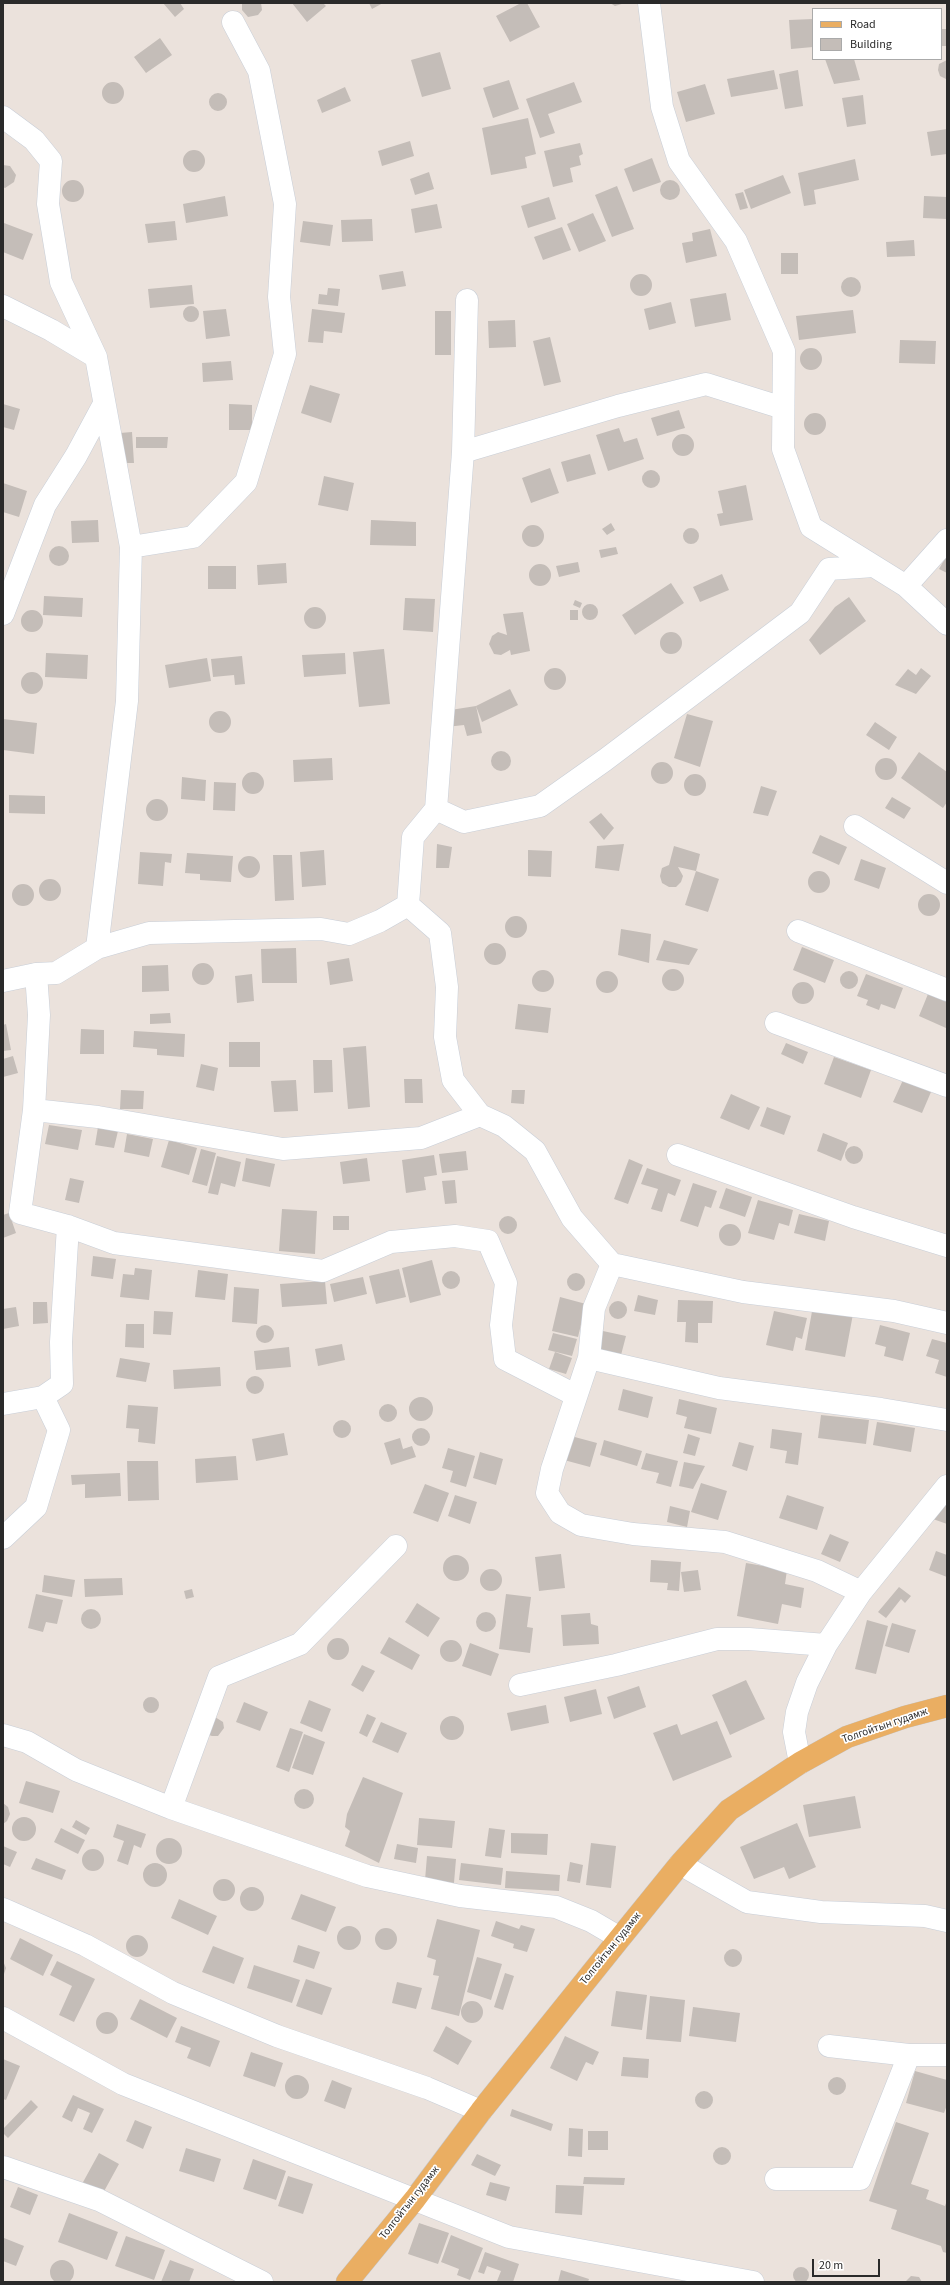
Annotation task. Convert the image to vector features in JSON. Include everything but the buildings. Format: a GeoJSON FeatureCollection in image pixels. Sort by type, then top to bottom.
{"type":"FeatureCollection","features":[{"type":"Feature","properties":{"kind":"main road","name":"Толгойтын гудамж"},"geometry":{"type":"LineString","coordinates":[[347,2282],[415,2199],[481,2111],[620,1938],[680,1864],[729,1810],[800,1763],[847,1737],[905,1717],[947,1706]]}},
{"type":"Feature","properties":{"kind":"street"},"geometry":{"type":"LineString","coordinates":[[649,3],[662,107],[679,161],[736,241],[784,352],[783,449],[811,526],[906,586],[947,624]]}},
{"type":"Feature","properties":{"kind":"street"},"geometry":{"type":"LineString","coordinates":[[131,547],[193,537],[246,482],[285,354],[279,297],[285,204],[259,71],[233,22]]}},
{"type":"Feature","properties":{"kind":"street"},"geometry":{"type":"LineString","coordinates":[[3,116],[34,140],[51,161],[48,204],[61,282],[96,357],[131,547],[127,701],[97,948]]}},
{"type":"Feature","properties":{"kind":"street"},"geometry":{"type":"LineString","coordinates":[[408,905],[413,837],[436,810],[463,452],[467,300]]}},
{"type":"Feature","properties":{"kind":"street"},"geometry":{"type":"LineString","coordinates":[[3,306],[51,330],[96,357]]}},
{"type":"Feature","properties":{"kind":"street"},"geometry":{"type":"LineString","coordinates":[[463,452],[618,406],[706,384],[783,408]]}},
{"type":"Feature","properties":{"kind":"street"},"geometry":{"type":"LineString","coordinates":[[3,614],[45,505],[76,456],[104,404]]}},
{"type":"Feature","properties":{"kind":"street"},"geometry":{"type":"LineString","coordinates":[[906,586],[947,540]]}},
{"type":"Feature","properties":{"kind":"street"},"geometry":{"type":"LineString","coordinates":[[436,810],[464,822],[540,806],[605,760],[800,613],[829,569],[874,566]]}},
{"type":"Feature","properties":{"kind":"street"},"geometry":{"type":"LineString","coordinates":[[855,826],[947,883]]}},
{"type":"Feature","properties":{"kind":"street"},"geometry":{"type":"LineString","coordinates":[[3,981],[36,974],[56,973],[97,948],[149,932],[321,929],[349,934],[380,921],[408,905]]}},
{"type":"Feature","properties":{"kind":"street"},"geometry":{"type":"LineString","coordinates":[[408,905],[440,933],[447,987],[445,1037],[453,1080],[480,1115],[504,1126],[535,1151],[572,1218],[612,1264],[744,1292],[894,1311],[947,1323]]}},
{"type":"Feature","properties":{"kind":"street"},"geometry":{"type":"LineString","coordinates":[[798,931],[947,990]]}},
{"type":"Feature","properties":{"kind":"street"},"geometry":{"type":"LineString","coordinates":[[36,974],[39,1015],[34,1110],[20,1214],[68,1226],[114,1243],[323,1271],[391,1242],[455,1236],[488,1241],[506,1283],[501,1325],[505,1359],[575,1395]]}},
{"type":"Feature","properties":{"kind":"street"},"geometry":{"type":"LineString","coordinates":[[776,1024],[947,1086]]}},
{"type":"Feature","properties":{"kind":"street"},"geometry":{"type":"LineString","coordinates":[[34,1110],[98,1117],[284,1149],[421,1138],[480,1115]]}},
{"type":"Feature","properties":{"kind":"street"},"geometry":{"type":"LineString","coordinates":[[678,1155],[853,1217],[947,1246]]}},
{"type":"Feature","properties":{"kind":"street"},"geometry":{"type":"LineString","coordinates":[[3,1404],[43,1397],[62,1384],[61,1342],[68,1226]]}},
{"type":"Feature","properties":{"kind":"street"},"geometry":{"type":"LineString","coordinates":[[612,1264],[594,1308],[589,1358],[575,1395],[552,1469],[547,1493],[560,1513],[581,1525],[633,1534],[725,1542],[817,1571],[861,1592]]}},
{"type":"Feature","properties":{"kind":"street"},"geometry":{"type":"LineString","coordinates":[[589,1358],[719,1388],[881,1409],[947,1420]]}},
{"type":"Feature","properties":{"kind":"street"},"geometry":{"type":"LineString","coordinates":[[3,1538],[36,1507],[59,1430],[43,1397]]}},
{"type":"Feature","properties":{"kind":"street"},"geometry":{"type":"LineString","coordinates":[[800,1763],[794,1732],[797,1712],[807,1683],[826,1645],[861,1592],[947,1486]]}},
{"type":"Feature","properties":{"kind":"street"},"geometry":{"type":"LineString","coordinates":[[171,1808],[219,1677],[300,1644],[396,1546]]}},
{"type":"Feature","properties":{"kind":"street"},"geometry":{"type":"LineString","coordinates":[[520,1685],[616,1665],[717,1639],[749,1639],[826,1645]]}},
{"type":"Feature","properties":{"kind":"street"},"geometry":{"type":"LineString","coordinates":[[3,1735],[27,1742],[76,1770],[171,1808],[367,1876],[460,1896],[556,1907],[591,1921],[620,1938]]}},
{"type":"Feature","properties":{"kind":"street"},"geometry":{"type":"LineString","coordinates":[[680,1864],[747,1902],[821,1912],[925,1916],[947,1921]]}},
{"type":"Feature","properties":{"kind":"street"},"geometry":{"type":"LineString","coordinates":[[3,1909],[85,1945],[173,1993],[277,2036],[427,2088],[481,2111]]}},
{"type":"Feature","properties":{"kind":"street"},"geometry":{"type":"LineString","coordinates":[[3,2018],[123,2084],[415,2199],[461,2219],[509,2236],[753,2282]]}},
{"type":"Feature","properties":{"kind":"street"},"geometry":{"type":"LineString","coordinates":[[828,2046],[909,2055],[947,2056]]}},
{"type":"Feature","properties":{"kind":"street"},"geometry":{"type":"LineString","coordinates":[[776,2179],[860,2179],[909,2055]]}},
{"type":"Feature","properties":{"kind":"street"},"geometry":{"type":"LineString","coordinates":[[3,2167],[99,2200],[262,2282]]}}]}
